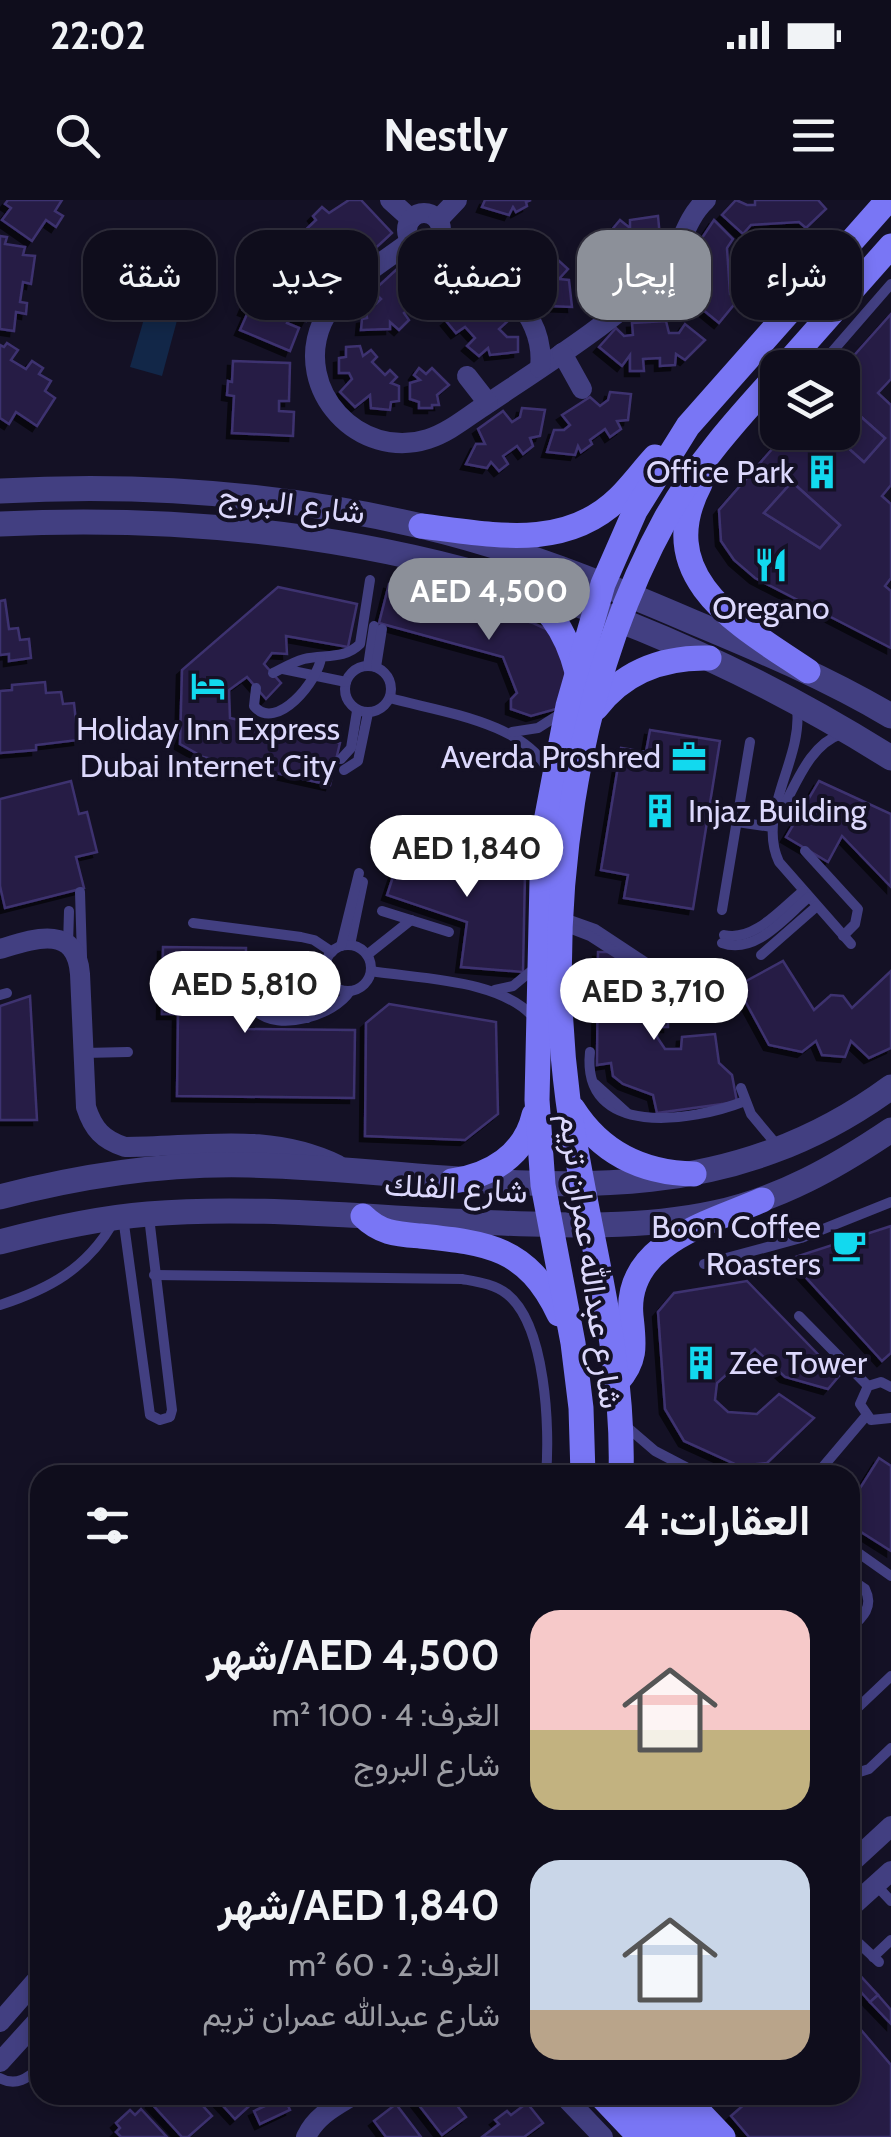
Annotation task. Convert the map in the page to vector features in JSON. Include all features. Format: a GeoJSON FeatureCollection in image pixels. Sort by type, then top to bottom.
{"type":"FeatureCollection","features":[{"type":"Feature","properties":{"kind":"main road","name":"شارع عبدالله عمران تريم"},"geometry":{"type":"LineString","coordinates":[[621,1465],[617,1382],[568,1103],[562,1015],[563,922],[579,710],[577,672],[599,596],[636,511],[688,426],[888,200]]}},
{"type":"Feature","properties":{"kind":"main road"},"geometry":{"type":"LineString","coordinates":[[799,350],[891,246]]}},
{"type":"Feature","properties":{"kind":"main road","name":"شارع عبدالله عمران تريم"},"geometry":{"type":"LineString","coordinates":[[583,1465],[573,1343],[543,1185],[536,1100],[543,837],[553,779],[579,710],[667,517],[728,430],[760,394]]}},
{"type":"Feature","properties":{"kind":"main road"},"geometry":{"type":"LineString","coordinates":[[420,526],[526,537],[581,525],[619,498],[688,426]]}},
{"type":"Feature","properties":{"kind":"main road"},"geometry":{"type":"LineString","coordinates":[[728,430],[694,496],[687,519],[692,567],[706,595],[728,617],[808,671]]}},
{"type":"Feature","properties":{"kind":"main road"},"geometry":{"type":"LineString","coordinates":[[508,580],[528,592],[554,618],[571,649],[577,672]]}},
{"type":"Feature","properties":{"kind":"main road"},"geometry":{"type":"LineString","coordinates":[[579,710],[640,670],[686,658],[709,658]]}},
{"type":"Feature","properties":{"kind":"main road"},"geometry":{"type":"LineString","coordinates":[[452,1180],[473,1178],[508,1158],[523,1141],[536,1100]]}},
{"type":"Feature","properties":{"kind":"main road"},"geometry":{"type":"LineString","coordinates":[[568,1103],[596,1139],[614,1152],[652,1170],[694,1174]]}},
{"type":"Feature","properties":{"kind":"main road"},"geometry":{"type":"LineString","coordinates":[[617,1382],[633,1359],[633,1290],[652,1255],[673,1239],[762,1200]]}},
{"type":"Feature","properties":{"kind":"main road"},"geometry":{"type":"LineString","coordinates":[[362,1216],[385,1232],[471,1241],[513,1256],[546,1288],[573,1343]]}},
{"type":"Feature","properties":{"kind":"main road"},"geometry":{"type":"LineString","coordinates":[[610,2105],[640,2137]]}},
{"type":"Feature","properties":{"kind":"main road"},"geometry":{"type":"LineString","coordinates":[[639,2105],[669,2137]]}},
{"type":"Feature","properties":{"kind":"main road"},"geometry":{"type":"LineString","coordinates":[[666,2105],[696,2137]]}},
{"type":"Feature","properties":{"kind":"main road"},"geometry":{"type":"LineString","coordinates":[[693,2105],[723,2137]]}},
{"type":"Feature","properties":{"kind":"street"},"geometry":{"type":"LineString","coordinates":[[390,200],[411,230],[421,213],[438,220],[442,230]]}},
{"type":"Feature","properties":{"kind":"street"},"geometry":{"type":"LineString","coordinates":[[438,220],[457,200]]}},
{"type":"Feature","properties":{"kind":"street"},"geometry":{"type":"LineString","coordinates":[[684,230],[706,200]]}},
{"type":"Feature","properties":{"kind":"street"},"geometry":{"type":"LineString","coordinates":[[398,242],[330,308],[317,338],[320,388],[338,416],[365,435],[397,444],[430,439],[445,432],[540,368],[602,320]]}},
{"type":"Feature","properties":{"kind":"street"},"geometry":{"type":"LineString","coordinates":[[532,320],[542,352],[540,368]]}},
{"type":"Feature","properties":{"kind":"street"},"geometry":{"type":"LineString","coordinates":[[532,320],[563,337],[570,346],[582,389]]}},
{"type":"Feature","properties":{"kind":"street"},"geometry":{"type":"LineString","coordinates":[[467,376],[488,403]]}},
{"type":"Feature","properties":{"kind":"street","name":"شارع البروج"},"geometry":{"type":"LineString","coordinates":[[0,491],[140,489],[234,496],[328,508],[420,526],[625,607],[808,671],[891,716]]}},
{"type":"Feature","properties":{"kind":"street","name":"شارع البروج"},"geometry":{"type":"LineString","coordinates":[[0,524],[150,522],[294,534],[599,596]]}},
{"type":"Feature","properties":{"kind":"street","name":"شارع البروج"},"geometry":{"type":"LineString","coordinates":[[625,607],[891,758]]}},
{"type":"Feature","properties":{"kind":"street"},"geometry":{"type":"LineString","coordinates":[[0,949],[46,937],[73,954],[86,1108],[90,1122],[111,1142],[125,1146],[259,1143],[326,1159],[356,1173]]}},
{"type":"Feature","properties":{"kind":"street","name":"شارع الفلك"},"geometry":{"type":"LineString","coordinates":[[0,1197],[109,1176],[246,1165],[543,1185],[640,1182],[694,1174],[780,1148],[845,1117],[891,1088]]}},
{"type":"Feature","properties":{"kind":"street","name":"شارع الفلك"},"geometry":{"type":"LineString","coordinates":[[0,1242],[53,1228],[192,1211],[550,1225],[670,1221],[762,1200],[805,1182],[891,1130]]}},
{"type":"Feature","properties":{"kind":"street"},"geometry":{"type":"LineString","coordinates":[[860,1855],[891,1826]]}},
{"type":"Feature","properties":{"kind":"street"},"geometry":{"type":"LineString","coordinates":[[860,1902],[886,1886]]}},
{"type":"Feature","properties":{"kind":"street"},"geometry":{"type":"LineString","coordinates":[[0,2022],[30,1988]]}},
{"type":"Feature","properties":{"kind":"street"},"geometry":{"type":"LineString","coordinates":[[0,2062],[30,2029]]}},
{"type":"Feature","properties":{"kind":"street"},"geometry":{"type":"LineString","coordinates":[[306,2137],[312,2124],[337,2105]]}},
{"type":"Feature","properties":{"kind":"street"},"geometry":{"type":"LineString","coordinates":[[572,2105],[602,2137]]}},
{"type":"Feature","properties":{"kind":"lane"},"geometry":{"type":"LineString","coordinates":[[834,350],[891,284]]}},
{"type":"Feature","properties":{"kind":"lane"},"geometry":{"type":"LineString","coordinates":[[746,409],[760,406]]}},
{"type":"Feature","properties":{"kind":"lane"},"geometry":{"type":"LineString","coordinates":[[346,682],[277,671],[294,662],[347,654],[360,644],[370,580]]}},
{"type":"Feature","properties":{"kind":"lane"},"geometry":{"type":"LineString","coordinates":[[372,667],[378,628]]}},
{"type":"Feature","properties":{"kind":"lane"},"geometry":{"type":"LineString","coordinates":[[256,688],[254,706],[260,714],[272,716],[281,712],[316,676],[320,657]]}},
{"type":"Feature","properties":{"kind":"lane"},"geometry":{"type":"LineString","coordinates":[[372,667],[388,676],[390,698],[381,709],[363,712],[348,702],[346,682],[354,670],[372,667]]}},
{"type":"Feature","properties":{"kind":"lane"},"geometry":{"type":"LineString","coordinates":[[390,698],[515,735],[538,753],[553,779]]}},
{"type":"Feature","properties":{"kind":"lane"},"geometry":{"type":"LineString","coordinates":[[797,702],[796,742],[771,839],[779,862],[847,940],[858,910],[805,851]]}},
{"type":"Feature","properties":{"kind":"lane"},"geometry":{"type":"LineString","coordinates":[[501,730],[538,728],[579,710]]}},
{"type":"Feature","properties":{"kind":"lane"},"geometry":{"type":"LineString","coordinates":[[342,764],[352,748],[363,712]]}},
{"type":"Feature","properties":{"kind":"lane"},"geometry":{"type":"LineString","coordinates":[[772,827],[816,750],[838,735],[851,733]]}},
{"type":"Feature","properties":{"kind":"lane"},"geometry":{"type":"LineString","coordinates":[[722,910],[750,742]]}},
{"type":"Feature","properties":{"kind":"lane"},"geometry":{"type":"LineString","coordinates":[[737,822],[772,827]]}},
{"type":"Feature","properties":{"kind":"lane"},"geometry":{"type":"LineString","coordinates":[[351,949],[362,873]]}},
{"type":"Feature","properties":{"kind":"lane"},"geometry":{"type":"LineString","coordinates":[[69,910],[73,954],[82,951],[80,892]]}},
{"type":"Feature","properties":{"kind":"lane"},"geometry":{"type":"LineString","coordinates":[[723,939],[752,932],[810,898]]}},
{"type":"Feature","properties":{"kind":"lane"},"geometry":{"type":"LineString","coordinates":[[761,955],[810,898]]}},
{"type":"Feature","properties":{"kind":"lane"},"geometry":{"type":"LineString","coordinates":[[382,911],[449,932]]}},
{"type":"Feature","properties":{"kind":"lane"},"geometry":{"type":"LineString","coordinates":[[371,971],[367,980],[350,990],[337,1007],[308,1018],[261,1017],[254,1004],[262,992],[306,990],[328,975],[351,949],[407,919]]}},
{"type":"Feature","properties":{"kind":"lane"},"geometry":{"type":"LineString","coordinates":[[563,922],[596,929],[652,971]]}},
{"type":"Feature","properties":{"kind":"lane"},"geometry":{"type":"LineString","coordinates":[[193,923],[351,949],[371,971],[489,990],[520,1004],[538,1024]]}},
{"type":"Feature","properties":{"kind":"lane"},"geometry":{"type":"LineString","coordinates":[[489,990],[513,986],[539,962]]}},
{"type":"Feature","properties":{"kind":"lane"},"geometry":{"type":"LineString","coordinates":[[254,969],[328,975],[350,990]]}},
{"type":"Feature","properties":{"kind":"lane"},"geometry":{"type":"LineString","coordinates":[[306,990],[308,1018]]}},
{"type":"Feature","properties":{"kind":"lane"},"geometry":{"type":"LineString","coordinates":[[84,1053],[128,1052]]}},
{"type":"Feature","properties":{"kind":"lane"},"geometry":{"type":"LineString","coordinates":[[590,1052],[595,1084],[626,1112],[674,1118],[710,1113],[745,1101]]}},
{"type":"Feature","properties":{"kind":"lane"},"geometry":{"type":"LineString","coordinates":[[741,1088],[759,1126],[780,1148]]}},
{"type":"Feature","properties":{"kind":"lane"},"geometry":{"type":"LineString","coordinates":[[704,1264],[801,1238],[891,1202]]}},
{"type":"Feature","properties":{"kind":"lane"},"geometry":{"type":"LineString","coordinates":[[129,1216],[154,1275],[172,1410],[170,1417],[160,1420],[150,1414],[129,1216]]}},
{"type":"Feature","properties":{"kind":"lane"},"geometry":{"type":"LineString","coordinates":[[0,1305],[42,1291],[68,1274],[129,1216]]}},
{"type":"Feature","properties":{"kind":"lane"},"geometry":{"type":"LineString","coordinates":[[154,1275],[486,1283],[507,1294],[523,1312],[531,1335],[544,1398],[546,1465]]}},
{"type":"Feature","properties":{"kind":"lane"},"geometry":{"type":"LineString","coordinates":[[799,1316],[868,1386]]}},
{"type":"Feature","properties":{"kind":"lane"},"geometry":{"type":"LineString","coordinates":[[891,1386],[881,1382],[868,1386],[860,1397],[866,1416],[878,1421],[891,1418]]}},
{"type":"Feature","properties":{"kind":"lane"},"geometry":{"type":"LineString","coordinates":[[824,1465],[866,1416]]}},
{"type":"Feature","properties":{"kind":"lane"},"geometry":{"type":"LineString","coordinates":[[622,1422],[654,1451],[680,1465]]}},
{"type":"Feature","properties":{"kind":"lane"},"geometry":{"type":"LineString","coordinates":[[860,1554],[891,1576]]}},
{"type":"Feature","properties":{"kind":"lane"},"geometry":{"type":"LineString","coordinates":[[860,1586],[869,1602],[860,1619]]}},
{"type":"Feature","properties":{"kind":"lane"},"geometry":{"type":"LineString","coordinates":[[860,1705],[891,1676]]}},
{"type":"Feature","properties":{"kind":"lane"},"geometry":{"type":"LineString","coordinates":[[860,1773],[869,1770],[891,1748]]}},
{"type":"Feature","properties":{"kind":"lane"},"geometry":{"type":"LineString","coordinates":[[860,1945],[876,1961],[891,1940]]}},
{"type":"Feature","properties":{"kind":"lane"},"geometry":{"type":"LineString","coordinates":[[0,2078],[10,2082],[30,2075]]}},
{"type":"Feature","properties":{"kind":"water"},"geometry":{"type":"Polygon","coordinates":[[[144,320],[177,320],[162,376],[130,367],[144,320]]]}},
{"type":"Feature","properties":{"kind":"building"},"geometry":{"type":"Polygon","coordinates":[[[8,200],[62,200],[55,211],[63,216],[56,227],[46,220],[32,241],[2,220],[11,208],[5,204],[8,200]]]}},
{"type":"Feature","properties":{"kind":"building"},"geometry":{"type":"Polygon","coordinates":[[[349,200],[361,200],[392,233],[378,246],[378,230],[305,230],[322,207],[329,213],[349,200]]]}},
{"type":"Feature","properties":{"kind":"building"},"geometry":{"type":"Polygon","coordinates":[[[485,200],[531,200],[516,212],[513,207],[509,215],[482,207],[485,200]]]}},
{"type":"Feature","properties":{"kind":"building"},"geometry":{"type":"Polygon","coordinates":[[[736,200],[755,205],[755,200],[818,200],[826,209],[806,228],[799,222],[751,225],[739,230],[722,215],[736,200]]]}},
{"type":"Feature","properties":{"kind":"building"},"geometry":{"type":"Polygon","coordinates":[[[658,216],[659,230],[612,230],[620,220],[630,228],[630,220],[658,216]]]}},
{"type":"Feature","properties":{"kind":"building"},"geometry":{"type":"Polygon","coordinates":[[[714,220],[731,237],[727,248],[731,308],[719,323],[711,316],[711,230],[707,230],[714,220]]]}},
{"type":"Feature","properties":{"kind":"building"},"geometry":{"type":"Polygon","coordinates":[[[0,236],[7,237],[5,244],[25,247],[23,255],[35,256],[31,284],[23,282],[20,302],[27,303],[26,314],[16,312],[14,331],[0,329],[0,236]]]}},
{"type":"Feature","properties":{"kind":"building"},"geometry":{"type":"Polygon","coordinates":[[[558,260],[568,269],[559,279],[569,280],[572,307],[557,306],[558,260]]]}},
{"type":"Feature","properties":{"kind":"building"},"geometry":{"type":"Polygon","coordinates":[[[397,269],[398,320],[409,320],[399,330],[390,322],[390,329],[361,330],[362,320],[378,320],[378,286],[397,269]]]}},
{"type":"Feature","properties":{"kind":"building","name":"Office Park"},"geometry":{"type":"Polygon","coordinates":[[[891,314],[891,379],[878,393],[891,405],[891,485],[882,496],[891,504],[891,578],[885,586],[891,591],[891,648],[755,578],[734,560],[721,541],[719,510],[771,450],[850,450],[864,462],[885,438],[860,416],[859,350],[891,314]],[[792,482],[764,513],[820,548],[840,525],[792,482]]]}},
{"type":"Feature","properties":{"kind":"building"},"geometry":{"type":"Polygon","coordinates":[[[244,320],[288,320],[287,323],[299,328],[290,351],[240,330],[244,320]]]}},
{"type":"Feature","properties":{"kind":"building"},"geometry":{"type":"Polygon","coordinates":[[[507,320],[499,329],[507,337],[518,337],[518,352],[490,355],[488,348],[479,356],[467,346],[475,338],[465,327],[456,333],[446,321],[507,320]]]}},
{"type":"Feature","properties":{"kind":"building"},"geometry":{"type":"Polygon","coordinates":[[[666,321],[669,333],[679,333],[685,324],[705,340],[685,360],[676,354],[675,365],[660,366],[660,358],[643,359],[644,371],[630,371],[630,355],[622,366],[599,347],[616,328],[624,336],[633,335],[632,323],[666,321]]]}},
{"type":"Feature","properties":{"kind":"building"},"geometry":{"type":"Polygon","coordinates":[[[7,343],[18,350],[11,360],[26,369],[32,361],[43,368],[39,374],[51,381],[45,391],[55,398],[37,426],[16,412],[9,424],[0,418],[0,345],[4,347],[7,343]]]}},
{"type":"Feature","properties":{"kind":"building"},"geometry":{"type":"Polygon","coordinates":[[[360,346],[363,356],[371,350],[377,357],[372,362],[385,375],[390,370],[397,377],[391,383],[399,386],[399,401],[391,402],[390,410],[371,408],[370,395],[355,407],[340,392],[352,379],[349,373],[339,373],[339,358],[346,357],[346,347],[360,346]]]}},
{"type":"Feature","properties":{"kind":"building"},"geometry":{"type":"Polygon","coordinates":[[[233,361],[290,363],[289,401],[279,401],[279,411],[294,412],[293,436],[232,433],[234,396],[227,395],[233,361]]]}},
{"type":"Feature","properties":{"kind":"building"},"geometry":{"type":"Polygon","coordinates":[[[419,368],[426,374],[432,368],[449,385],[437,395],[439,405],[432,408],[419,408],[419,402],[410,399],[410,383],[420,380],[414,375],[419,368]]]}},
{"type":"Feature","properties":{"kind":"building"},"geometry":{"type":"Polygon","coordinates":[[[610,392],[631,394],[628,420],[617,421],[621,429],[610,437],[605,429],[581,452],[578,446],[575,455],[547,452],[554,430],[570,425],[562,415],[590,397],[600,406],[608,400],[610,392]]]}},
{"type":"Feature","properties":{"kind":"building"},"geometry":{"type":"Polygon","coordinates":[[[522,408],[545,410],[540,436],[530,438],[533,446],[523,454],[517,446],[503,456],[508,464],[499,471],[491,462],[487,468],[466,464],[476,444],[485,444],[478,429],[503,411],[512,422],[520,417],[522,408]]]}},
{"type":"Feature","properties":{"kind":"building"},"geometry":{"type":"Polygon","coordinates":[[[860,416],[885,438],[864,462],[850,450],[860,450],[860,416]]]}},
{"type":"Feature","properties":{"kind":"building"},"geometry":{"type":"Polygon","coordinates":[[[792,482],[840,525],[820,548],[764,513],[792,482]]]}},
{"type":"Feature","properties":{"kind":"building"},"geometry":{"type":"Polygon","coordinates":[[[389,584],[533,623],[555,633],[568,654],[567,686],[556,709],[531,716],[511,709],[511,699],[517,693],[503,657],[379,623],[389,584]]]}},
{"type":"Feature","properties":{"kind":"building","name":"Holiday Inn Express Dubai Internet City"},"geometry":{"type":"Polygon","coordinates":[[[278,587],[357,604],[348,647],[286,636],[287,654],[272,653],[264,664],[281,683],[266,699],[247,677],[229,690],[230,718],[340,743],[330,785],[203,757],[180,744],[182,670],[278,587]]]}},
{"type":"Feature","properties":{"kind":"building"},"geometry":{"type":"Polygon","coordinates":[[[5,600],[9,629],[18,628],[20,640],[29,639],[31,658],[9,661],[9,654],[0,655],[0,601],[5,600]]]}},
{"type":"Feature","properties":{"kind":"building"},"geometry":{"type":"Polygon","coordinates":[[[45,682],[46,693],[61,692],[63,704],[74,703],[78,740],[0,753],[0,691],[12,690],[12,685],[45,682]]]}},
{"type":"Feature","properties":{"kind":"building","name":"Injaz Building"},"geometry":{"type":"Polygon","coordinates":[[[650,730],[720,741],[693,909],[624,898],[628,875],[601,870],[621,748],[646,752],[650,730]]]}},
{"type":"Feature","properties":{"kind":"building"},"geometry":{"type":"Polygon","coordinates":[[[71,781],[79,814],[87,812],[97,852],[76,857],[84,888],[5,908],[0,886],[0,799],[71,781]]]}},
{"type":"Feature","properties":{"kind":"building"},"geometry":{"type":"Polygon","coordinates":[[[819,781],[891,814],[891,887],[842,836],[828,862],[786,837],[819,781]]]}},
{"type":"Feature","properties":{"kind":"building"},"geometry":{"type":"Polygon","coordinates":[[[407,834],[525,874],[523,972],[461,967],[467,922],[387,895],[407,834]]]}},
{"type":"Feature","properties":{"kind":"building"},"geometry":{"type":"Polygon","coordinates":[[[163,947],[246,948],[245,1029],[355,1030],[354,1098],[177,1096],[178,1014],[162,1014],[163,947]]]}},
{"type":"Feature","properties":{"kind":"building"},"geometry":{"type":"Polygon","coordinates":[[[598,952],[612,952],[668,988],[668,1027],[657,1027],[657,1037],[665,1049],[681,1049],[682,1037],[715,1034],[719,1063],[732,1075],[737,1102],[657,1113],[653,1095],[623,1084],[613,1076],[611,1063],[597,1065],[598,952]]]}},
{"type":"Feature","properties":{"kind":"building"},"geometry":{"type":"Polygon","coordinates":[[[783,961],[814,1010],[831,995],[843,996],[852,1008],[891,971],[891,1048],[869,1058],[851,1041],[845,1057],[822,1055],[816,1041],[802,1052],[769,1045],[737,986],[783,961]]]}},
{"type":"Feature","properties":{"kind":"building"},"geometry":{"type":"Polygon","coordinates":[[[30,996],[37,1120],[0,1120],[0,1006],[30,996]]]}},
{"type":"Feature","properties":{"kind":"building"},"geometry":{"type":"Polygon","coordinates":[[[389,1004],[496,1022],[498,1114],[465,1140],[365,1136],[366,1023],[389,1004]]]}},
{"type":"Feature","properties":{"kind":"building"},"geometry":{"type":"Polygon","coordinates":[[[891,1226],[891,1353],[882,1361],[789,1259],[891,1226]]]}},
{"type":"Feature","properties":{"kind":"building","name":"Zee Tower"},"geometry":{"type":"Polygon","coordinates":[[[747,1281],[839,1376],[828,1389],[785,1377],[755,1349],[717,1383],[715,1400],[728,1412],[757,1414],[779,1394],[814,1418],[767,1463],[737,1465],[684,1441],[665,1409],[658,1312],[674,1293],[747,1281]]]}},
{"type":"Feature","properties":{"kind":"building"},"geometry":{"type":"Polygon","coordinates":[[[879,1458],[891,1466],[891,1551],[860,1531],[860,1488],[879,1458]]]}},
{"type":"Feature","properties":{"kind":"building"},"geometry":{"type":"Polygon","coordinates":[[[860,1975],[878,1995],[870,2002],[860,1991],[860,1975]]]}},
{"type":"Feature","properties":{"kind":"building"},"geometry":{"type":"Polygon","coordinates":[[[878,1995],[891,2010],[891,2024],[870,2002],[878,1995]]]}},
{"type":"Feature","properties":{"kind":"building"},"geometry":{"type":"Polygon","coordinates":[[[860,2029],[891,2065],[891,2137],[749,2137],[731,2116],[744,2105],[860,2105],[860,2029]]]}},
{"type":"Feature","properties":{"kind":"building"},"geometry":{"type":"Polygon","coordinates":[[[153,2105],[202,2105],[212,2116],[188,2137],[182,2137],[153,2105]]]}},
{"type":"Feature","properties":{"kind":"building"},"geometry":{"type":"Polygon","coordinates":[[[222,2105],[250,2105],[235,2119],[222,2105]]]}},
{"type":"Feature","properties":{"kind":"building"},"geometry":{"type":"Polygon","coordinates":[[[267,2105],[288,2105],[290,2110],[260,2124],[254,2111],[267,2105]]]}},
{"type":"Feature","properties":{"kind":"building"},"geometry":{"type":"Polygon","coordinates":[[[397,2105],[421,2137],[386,2137],[374,2121],[397,2105]]]}},
{"type":"Feature","properties":{"kind":"building"},"geometry":{"type":"Polygon","coordinates":[[[419,2105],[457,2105],[466,2117],[442,2135],[419,2105]]]}},
{"type":"Feature","properties":{"kind":"building"},"geometry":{"type":"Polygon","coordinates":[[[529,2105],[543,2123],[524,2137],[482,2137],[499,2124],[495,2120],[507,2111],[511,2115],[529,2105]]]}},
{"type":"Feature","properties":{"kind":"building"},"geometry":{"type":"Polygon","coordinates":[[[141,2109],[167,2137],[121,2137],[116,2132],[120,2128],[116,2123],[130,2110],[135,2115],[141,2109]]]}},
{"type":"Feature","properties":{"kind":"place","name":"Office Park"},"geometry":{"type":"Point","coordinates":[822,472]}},
{"type":"Feature","properties":{"kind":"place","name":"Oregano"},"geometry":{"type":"Point","coordinates":[771,565]}},
{"type":"Feature","properties":{"kind":"place","name":"Holiday Inn Express Dubai Internet City"},"geometry":{"type":"Point","coordinates":[208,686]}},
{"type":"Feature","properties":{"kind":"place","name":"Averda Proshred"},"geometry":{"type":"Point","coordinates":[689,757]}},
{"type":"Feature","properties":{"kind":"place","name":"Injaz Building"},"geometry":{"type":"Point","coordinates":[660,811]}},
{"type":"Feature","properties":{"kind":"place","name":"Boon Coffee Roasters"},"geometry":{"type":"Point","coordinates":[849,1245]}},
{"type":"Feature","properties":{"kind":"place","name":"Zee Tower"},"geometry":{"type":"Point","coordinates":[701,1363]}}]}
